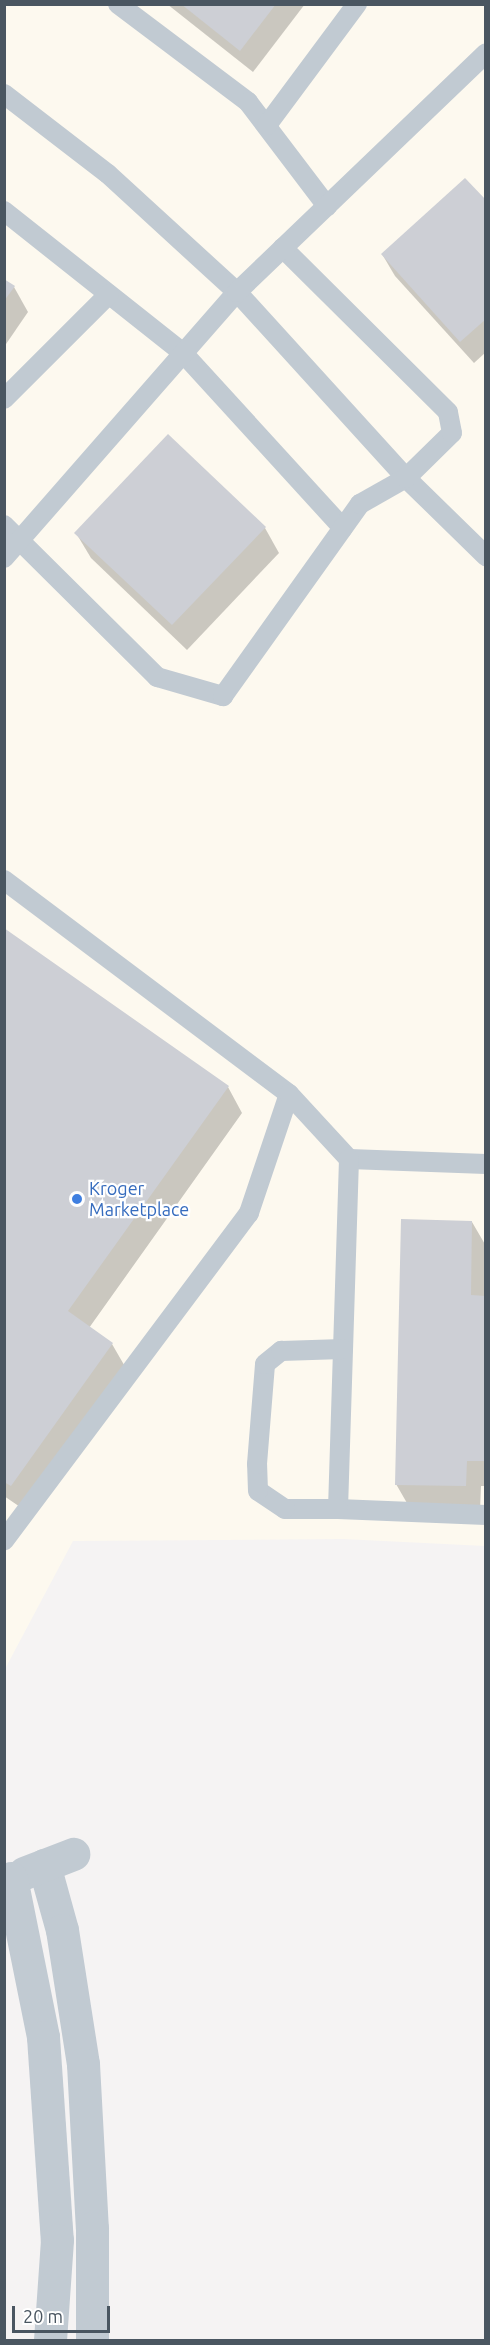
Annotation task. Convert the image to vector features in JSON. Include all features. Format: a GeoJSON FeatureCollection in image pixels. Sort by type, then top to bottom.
{"type":"FeatureCollection","features":[{"type":"Feature","properties":{"kind":"street"},"geometry":{"type":"LineString","coordinates":[[50,2340],[57,2240],[43,2037],[8,1879],[58,1860],[62,1930],[83,2064],[92,2228],[92,2340]]}},
{"type":"Feature","properties":{"kind":"lane"},"geometry":{"type":"LineString","coordinates":[[118,4],[248,102],[327,206]]}},
{"type":"Feature","properties":{"kind":"lane"},"geometry":{"type":"LineString","coordinates":[[267,125],[357,4]]}},
{"type":"Feature","properties":{"kind":"lane"},"geometry":{"type":"LineString","coordinates":[[4,558],[237,292],[486,54]]}},
{"type":"Feature","properties":{"kind":"lane"},"geometry":{"type":"LineString","coordinates":[[4,94],[108,174],[237,292],[406,478],[486,556]]}},
{"type":"Feature","properties":{"kind":"lane"},"geometry":{"type":"LineString","coordinates":[[4,211],[183,353],[343,528]]}},
{"type":"Feature","properties":{"kind":"lane"},"geometry":{"type":"LineString","coordinates":[[4,525],[21,538],[157,677],[224,696],[360,504],[406,478],[452,433],[448,412],[283,249]]}},
{"type":"Feature","properties":{"kind":"lane"},"geometry":{"type":"LineString","coordinates":[[4,399],[109,294]]}},
{"type":"Feature","properties":{"kind":"lane"},"geometry":{"type":"LineString","coordinates":[[4,880],[289,1094],[349,1159],[338,1509]]}},
{"type":"Feature","properties":{"kind":"lane"},"geometry":{"type":"LineString","coordinates":[[4,1541],[249,1213],[289,1094]]}},
{"type":"Feature","properties":{"kind":"lane"},"geometry":{"type":"LineString","coordinates":[[349,1159],[486,1164]]}},
{"type":"Feature","properties":{"kind":"lane"},"geometry":{"type":"LineString","coordinates":[[343,1349],[281,1351],[265,1364],[257,1464],[258,1491],[285,1509],[486,1515]]}},
{"type":"Feature","properties":{"kind":"shaded area"},"geometry":{"type":"Polygon","coordinates":[[[5,5],[485,5],[485,1546],[343,1539],[73,1541],[5,1669],[5,5]]]}},
{"type":"Feature","properties":{"kind":"building"},"geometry":{"type":"Polygon","coordinates":[[[181,4],[276,4],[240,51],[181,4]]]}},
{"type":"Feature","properties":{"kind":"building"},"geometry":{"type":"Polygon","coordinates":[[[465,178],[486,200],[486,319],[460,342],[381,254],[465,178]]]}},
{"type":"Feature","properties":{"kind":"building"},"geometry":{"type":"Polygon","coordinates":[[[4,279],[15,286],[4,301],[4,279]]]}},
{"type":"Feature","properties":{"kind":"building"},"geometry":{"type":"Polygon","coordinates":[[[168,434],[266,527],[172,625],[74,533],[168,434]]]}},
{"type":"Feature","properties":{"kind":"building","name":"Kroger Marketplace"},"geometry":{"type":"Polygon","coordinates":[[[4,928],[229,1086],[68,1311],[113,1343],[11,1486],[4,1482],[4,928]]]}},
{"type":"Feature","properties":{"kind":"building"},"geometry":{"type":"Polygon","coordinates":[[[401,1219],[472,1221],[471,1295],[486,1296],[486,1461],[467,1461],[466,1486],[395,1485],[401,1219]]]}},
{"type":"Feature","properties":{"kind":"place","name":"Kroger Marketplace"},"geometry":{"type":"Point","coordinates":[77,1199]}}]}
